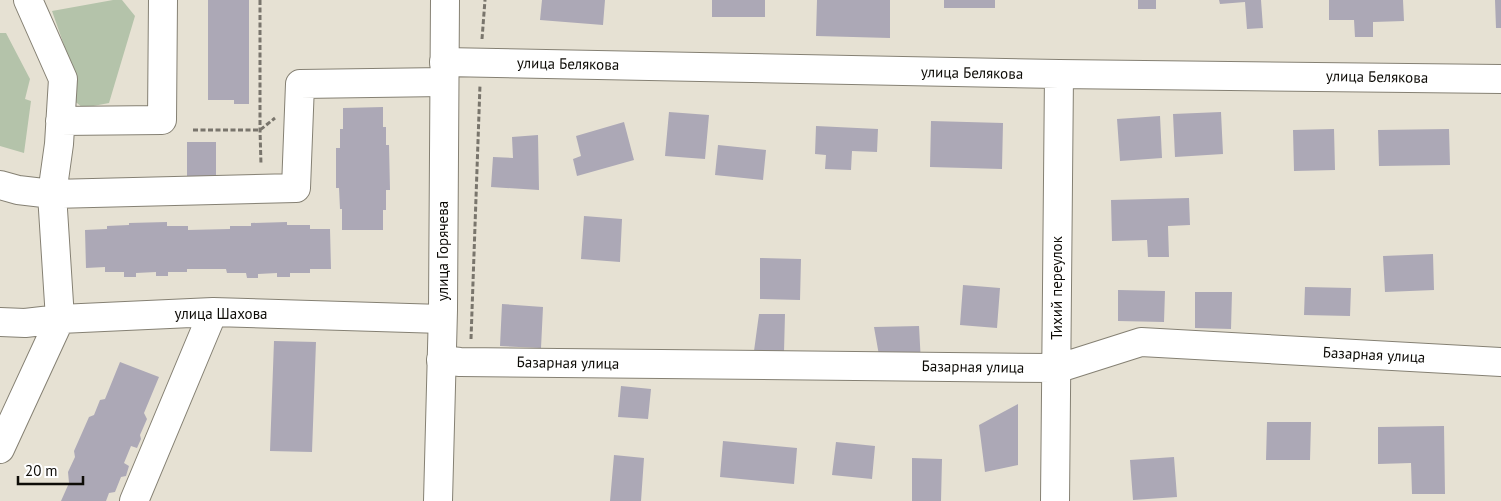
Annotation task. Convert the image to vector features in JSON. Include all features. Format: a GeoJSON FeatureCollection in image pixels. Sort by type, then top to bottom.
{"type":"FeatureCollection","features":[{"type":"Feature","properties":{"kind":"street"},"geometry":{"type":"LineString","coordinates":[[0,449],[60,319],[52,194],[63,79],[28,0]]}},
{"type":"Feature","properties":{"kind":"street"},"geometry":{"type":"LineString","coordinates":[[60,121],[162,120],[163,0]]}},
{"type":"Feature","properties":{"kind":"street","name":"улица Горячева"},"geometry":{"type":"LineString","coordinates":[[438,501],[445,0]]}},
{"type":"Feature","properties":{"kind":"street","name":"улица Белякова"},"geometry":{"type":"LineString","coordinates":[[299,99],[300,84],[444,72],[481,63],[1059,74],[1501,78]]}},
{"type":"Feature","properties":{"kind":"street","name":"Тихий переулок"},"geometry":{"type":"LineString","coordinates":[[1055,501],[1059,74]]}},
{"type":"Feature","properties":{"kind":"street"},"geometry":{"type":"LineString","coordinates":[[0,185],[18,190],[52,194],[296,188],[299,99]]}},
{"type":"Feature","properties":{"kind":"street"},"geometry":{"type":"LineString","coordinates":[[134,501],[213,312]]}},
{"type":"Feature","properties":{"kind":"street","name":"улица Шахова"},"geometry":{"type":"LineString","coordinates":[[0,322],[25,323],[60,319],[213,312],[442,319]]}},
{"type":"Feature","properties":{"kind":"street","name":"Базарная улица"},"geometry":{"type":"LineString","coordinates":[[441,360],[460,362],[1056,369],[1140,342],[1501,362]]}},
{"type":"Feature","properties":{"kind":"path"},"geometry":{"type":"LineString","coordinates":[[260,0],[260,130],[263,188]]}},
{"type":"Feature","properties":{"kind":"path"},"geometry":{"type":"LineString","coordinates":[[473,310],[484,0]]}},
{"type":"Feature","properties":{"kind":"path"},"geometry":{"type":"LineString","coordinates":[[193,130],[260,130],[299,99]]}},
{"type":"Feature","properties":{"kind":"green space"},"geometry":{"type":"Polygon","coordinates":[[[122,0],[135,16],[109,103],[83,108],[66,94],[77,82],[52,11],[122,0]]]}},
{"type":"Feature","properties":{"kind":"green space"},"geometry":{"type":"Polygon","coordinates":[[[0,33],[6,33],[30,79],[25,99],[31,101],[24,153],[0,146],[0,33]]]}},
{"type":"Feature","properties":{"kind":"building"},"geometry":{"type":"Polygon","coordinates":[[[208,0],[249,0],[249,104],[234,104],[234,100],[208,100],[208,0]]]}},
{"type":"Feature","properties":{"kind":"building"},"geometry":{"type":"Polygon","coordinates":[[[542,0],[605,0],[603,25],[540,20],[542,0]]]}},
{"type":"Feature","properties":{"kind":"building"},"geometry":{"type":"Polygon","coordinates":[[[712,0],[765,0],[765,17],[712,17],[712,0]]]}},
{"type":"Feature","properties":{"kind":"building"},"geometry":{"type":"Polygon","coordinates":[[[817,0],[890,0],[890,38],[816,36],[817,0]]]}},
{"type":"Feature","properties":{"kind":"building"},"geometry":{"type":"Polygon","coordinates":[[[944,0],[995,0],[995,8],[944,8],[944,0]]]}},
{"type":"Feature","properties":{"kind":"building"},"geometry":{"type":"Polygon","coordinates":[[[1138,0],[1156,0],[1156,9],[1138,9],[1138,0]]]}},
{"type":"Feature","properties":{"kind":"building"},"geometry":{"type":"Polygon","coordinates":[[[1219,0],[1261,0],[1263,28],[1247,29],[1245,2],[1220,4],[1219,0]]]}},
{"type":"Feature","properties":{"kind":"building"},"geometry":{"type":"Polygon","coordinates":[[[1329,0],[1403,0],[1404,21],[1373,22],[1373,37],[1355,37],[1354,20],[1329,20],[1329,0]]]}},
{"type":"Feature","properties":{"kind":"building"},"geometry":{"type":"Polygon","coordinates":[[[1495,0],[1501,0],[1501,28],[1496,28],[1495,0]]]}},
{"type":"Feature","properties":{"kind":"building"},"geometry":{"type":"Polygon","coordinates":[[[383,107],[383,127],[386,127],[386,145],[389,145],[390,190],[386,190],[383,230],[342,230],[339,188],[336,188],[336,148],[340,148],[340,129],[343,129],[343,108],[383,107]]]}},
{"type":"Feature","properties":{"kind":"building"},"geometry":{"type":"Polygon","coordinates":[[[669,112],[709,115],[705,159],[665,156],[669,112]]]}},
{"type":"Feature","properties":{"kind":"building"},"geometry":{"type":"Polygon","coordinates":[[[1221,112],[1223,154],[1175,157],[1173,114],[1221,112]]]}},
{"type":"Feature","properties":{"kind":"building"},"geometry":{"type":"Polygon","coordinates":[[[1160,116],[1162,158],[1120,161],[1117,119],[1160,116]]]}},
{"type":"Feature","properties":{"kind":"building"},"geometry":{"type":"Polygon","coordinates":[[[931,121],[1003,123],[1002,169],[930,167],[931,121]]]}},
{"type":"Feature","properties":{"kind":"building"},"geometry":{"type":"Polygon","coordinates":[[[624,122],[634,160],[577,176],[573,159],[581,156],[576,136],[624,122]]]}},
{"type":"Feature","properties":{"kind":"building"},"geometry":{"type":"Polygon","coordinates":[[[816,126],[878,129],[877,152],[852,151],[851,170],[825,169],[826,155],[815,154],[816,126]]]}},
{"type":"Feature","properties":{"kind":"building"},"geometry":{"type":"Polygon","coordinates":[[[1334,129],[1335,170],[1294,171],[1293,130],[1334,129]]]}},
{"type":"Feature","properties":{"kind":"building"},"geometry":{"type":"Polygon","coordinates":[[[1449,129],[1450,165],[1379,166],[1378,130],[1449,129]]]}},
{"type":"Feature","properties":{"kind":"building"},"geometry":{"type":"Polygon","coordinates":[[[538,135],[539,190],[491,187],[493,157],[513,158],[512,137],[538,135]]]}},
{"type":"Feature","properties":{"kind":"building"},"geometry":{"type":"Polygon","coordinates":[[[187,142],[216,142],[216,179],[187,179],[187,142]]]}},
{"type":"Feature","properties":{"kind":"building"},"geometry":{"type":"Polygon","coordinates":[[[718,145],[766,150],[763,180],[715,175],[718,145]]]}},
{"type":"Feature","properties":{"kind":"building"},"geometry":{"type":"Polygon","coordinates":[[[1189,198],[1190,225],[1168,226],[1169,257],[1148,257],[1147,240],[1112,241],[1111,200],[1189,198]]]}},
{"type":"Feature","properties":{"kind":"building"},"geometry":{"type":"Polygon","coordinates":[[[584,216],[622,219],[620,262],[581,259],[584,216]]]}},
{"type":"Feature","properties":{"kind":"building"},"geometry":{"type":"Polygon","coordinates":[[[167,222],[167,226],[188,226],[188,230],[230,229],[230,226],[251,226],[251,223],[287,222],[287,225],[310,225],[310,229],[330,229],[331,269],[310,269],[310,273],[290,273],[290,277],[277,277],[277,273],[258,274],[258,278],[247,278],[246,273],[227,273],[226,269],[187,269],[187,272],[168,272],[168,276],[156,276],[156,272],[136,273],[136,277],[124,277],[124,272],[105,272],[105,267],[86,268],[85,230],[107,229],[107,226],[129,225],[129,223],[167,222]]]}},
{"type":"Feature","properties":{"kind":"building"},"geometry":{"type":"Polygon","coordinates":[[[1433,254],[1434,290],[1385,292],[1383,256],[1433,254]]]}},
{"type":"Feature","properties":{"kind":"building"},"geometry":{"type":"Polygon","coordinates":[[[760,258],[801,259],[800,300],[760,299],[760,258]]]}},
{"type":"Feature","properties":{"kind":"building"},"geometry":{"type":"Polygon","coordinates":[[[963,285],[1000,288],[997,328],[960,325],[963,285]]]}},
{"type":"Feature","properties":{"kind":"building"},"geometry":{"type":"Polygon","coordinates":[[[1305,287],[1351,288],[1350,316],[1304,315],[1305,287]]]}},
{"type":"Feature","properties":{"kind":"building"},"geometry":{"type":"Polygon","coordinates":[[[1118,290],[1165,291],[1164,322],[1118,321],[1118,290]]]}},
{"type":"Feature","properties":{"kind":"building"},"geometry":{"type":"Polygon","coordinates":[[[1195,292],[1232,292],[1231,329],[1195,328],[1195,292]]]}},
{"type":"Feature","properties":{"kind":"building"},"geometry":{"type":"Polygon","coordinates":[[[502,304],[543,307],[541,348],[500,346],[502,304]]]}},
{"type":"Feature","properties":{"kind":"building"},"geometry":{"type":"Polygon","coordinates":[[[759,314],[785,314],[784,352],[754,351],[759,314]]]}},
{"type":"Feature","properties":{"kind":"building"},"geometry":{"type":"Polygon","coordinates":[[[919,326],[921,363],[880,361],[874,327],[919,326]]]}},
{"type":"Feature","properties":{"kind":"building"},"geometry":{"type":"Polygon","coordinates":[[[274,341],[316,342],[312,452],[270,451],[274,341]]]}},
{"type":"Feature","properties":{"kind":"building"},"geometry":{"type":"Polygon","coordinates":[[[120,362],[159,377],[144,413],[147,419],[140,435],[141,439],[137,448],[131,446],[124,463],[129,466],[126,476],[121,477],[115,492],[109,493],[106,501],[61,501],[69,483],[68,472],[75,457],[74,451],[89,417],[94,415],[100,400],[105,399],[120,362]]]}},
{"type":"Feature","properties":{"kind":"building"},"geometry":{"type":"Polygon","coordinates":[[[621,386],[651,389],[648,419],[618,417],[621,386]]]}},
{"type":"Feature","properties":{"kind":"building"},"geometry":{"type":"Polygon","coordinates":[[[1018,404],[1018,465],[985,472],[979,425],[1018,404]]]}},
{"type":"Feature","properties":{"kind":"building"},"geometry":{"type":"Polygon","coordinates":[[[1267,422],[1311,422],[1310,460],[1266,460],[1267,422]]]}},
{"type":"Feature","properties":{"kind":"building"},"geometry":{"type":"Polygon","coordinates":[[[1444,426],[1445,494],[1412,494],[1411,463],[1378,464],[1378,427],[1444,426]]]}},
{"type":"Feature","properties":{"kind":"building"},"geometry":{"type":"Polygon","coordinates":[[[723,441],[797,448],[794,484],[720,477],[723,441]]]}},
{"type":"Feature","properties":{"kind":"building"},"geometry":{"type":"Polygon","coordinates":[[[836,442],[875,446],[872,479],[832,475],[836,442]]]}},
{"type":"Feature","properties":{"kind":"building"},"geometry":{"type":"Polygon","coordinates":[[[614,455],[644,458],[641,501],[610,501],[614,455]]]}},
{"type":"Feature","properties":{"kind":"building"},"geometry":{"type":"Polygon","coordinates":[[[1174,457],[1177,497],[1133,500],[1130,460],[1174,457]]]}},
{"type":"Feature","properties":{"kind":"building"},"geometry":{"type":"Polygon","coordinates":[[[912,458],[942,459],[941,501],[912,501],[912,458]]]}}]}
